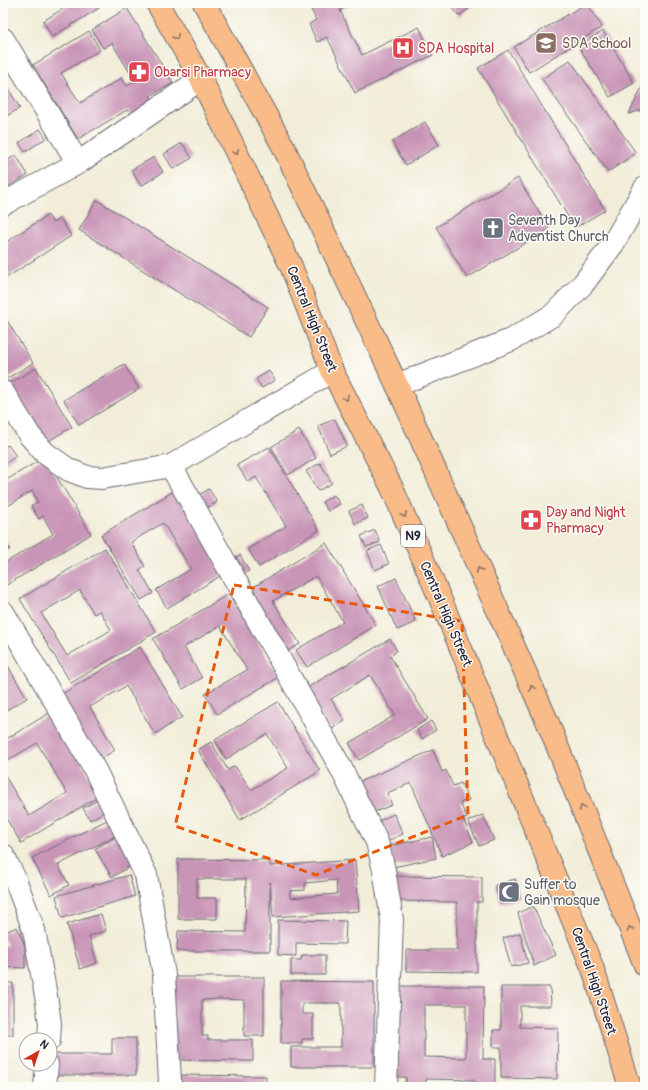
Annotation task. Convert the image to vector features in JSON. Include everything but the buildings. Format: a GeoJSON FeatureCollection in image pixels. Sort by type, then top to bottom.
{"type":"FeatureCollection","features":[{"type":"Feature","properties":{"kind":"highway","name":"Central High Street"},"geometry":{"type":"LineString","coordinates":[[157,3],[201,79],[291,266],[332,371],[392,488],[445,610],[593,969],[630,1087]]}},
{"type":"Feature","properties":{"kind":"highway"},"geometry":{"type":"LineString","coordinates":[[204,3],[283,146],[397,385],[548,723],[645,965]]}},
{"type":"Feature","properties":{"kind":"street"},"geometry":{"type":"LineString","coordinates":[[3,39],[78,163]]}},
{"type":"Feature","properties":{"kind":"street"},"geometry":{"type":"LineString","coordinates":[[3,204],[78,163],[201,79]]}},
{"type":"Feature","properties":{"kind":"street"},"geometry":{"type":"LineString","coordinates":[[397,385],[511,340],[553,315],[582,284],[613,244],[645,188]]}},
{"type":"Feature","properties":{"kind":"street"},"geometry":{"type":"LineString","coordinates":[[3,392],[34,441],[45,453],[69,470],[87,477],[102,478],[171,466],[332,371]]}},
{"type":"Feature","properties":{"kind":"street"},"geometry":{"type":"LineString","coordinates":[[171,466],[341,768],[377,842],[384,870],[392,920],[386,1087]]}},
{"type":"Feature","properties":{"kind":"street"},"geometry":{"type":"LineString","coordinates":[[3,612],[95,770],[146,875],[164,975],[170,1081],[169,1087]]}},
{"type":"Feature","properties":{"kind":"street"},"geometry":{"type":"LineString","coordinates":[[3,855],[15,879],[34,930],[50,1023],[49,1032]]}},
{"type":"Feature","properties":{"kind":"street"},"geometry":{"type":"LineString","coordinates":[[45,1087],[46,1072]]}},
{"type":"Feature","properties":{"kind":"highlighted area"},"geometry":{"type":"Polygon","coordinates":[[[234,585],[462,621],[468,815],[316,875],[175,826],[234,585]]]}},
{"type":"Feature","properties":{"kind":"place","name":"SDA School"},"geometry":{"type":"Point","coordinates":[546,43]}},
{"type":"Feature","properties":{"kind":"place","name":"SDA Hospital"},"geometry":{"type":"Point","coordinates":[403,48]}},
{"type":"Feature","properties":{"kind":"place","name":"Obarsi Pharmacy"},"geometry":{"type":"Point","coordinates":[139,72]}},
{"type":"Feature","properties":{"kind":"place","name":"Seventh Day Adventist Church"},"geometry":{"type":"Point","coordinates":[493,228]}},
{"type":"Feature","properties":{"kind":"place","name":"Day and Night Pharmacy"},"geometry":{"type":"Point","coordinates":[531,520]}},
{"type":"Feature","properties":{"kind":"place","name":"Suffer to Gain mosque"},"geometry":{"type":"Point","coordinates":[509,892]}}]}
